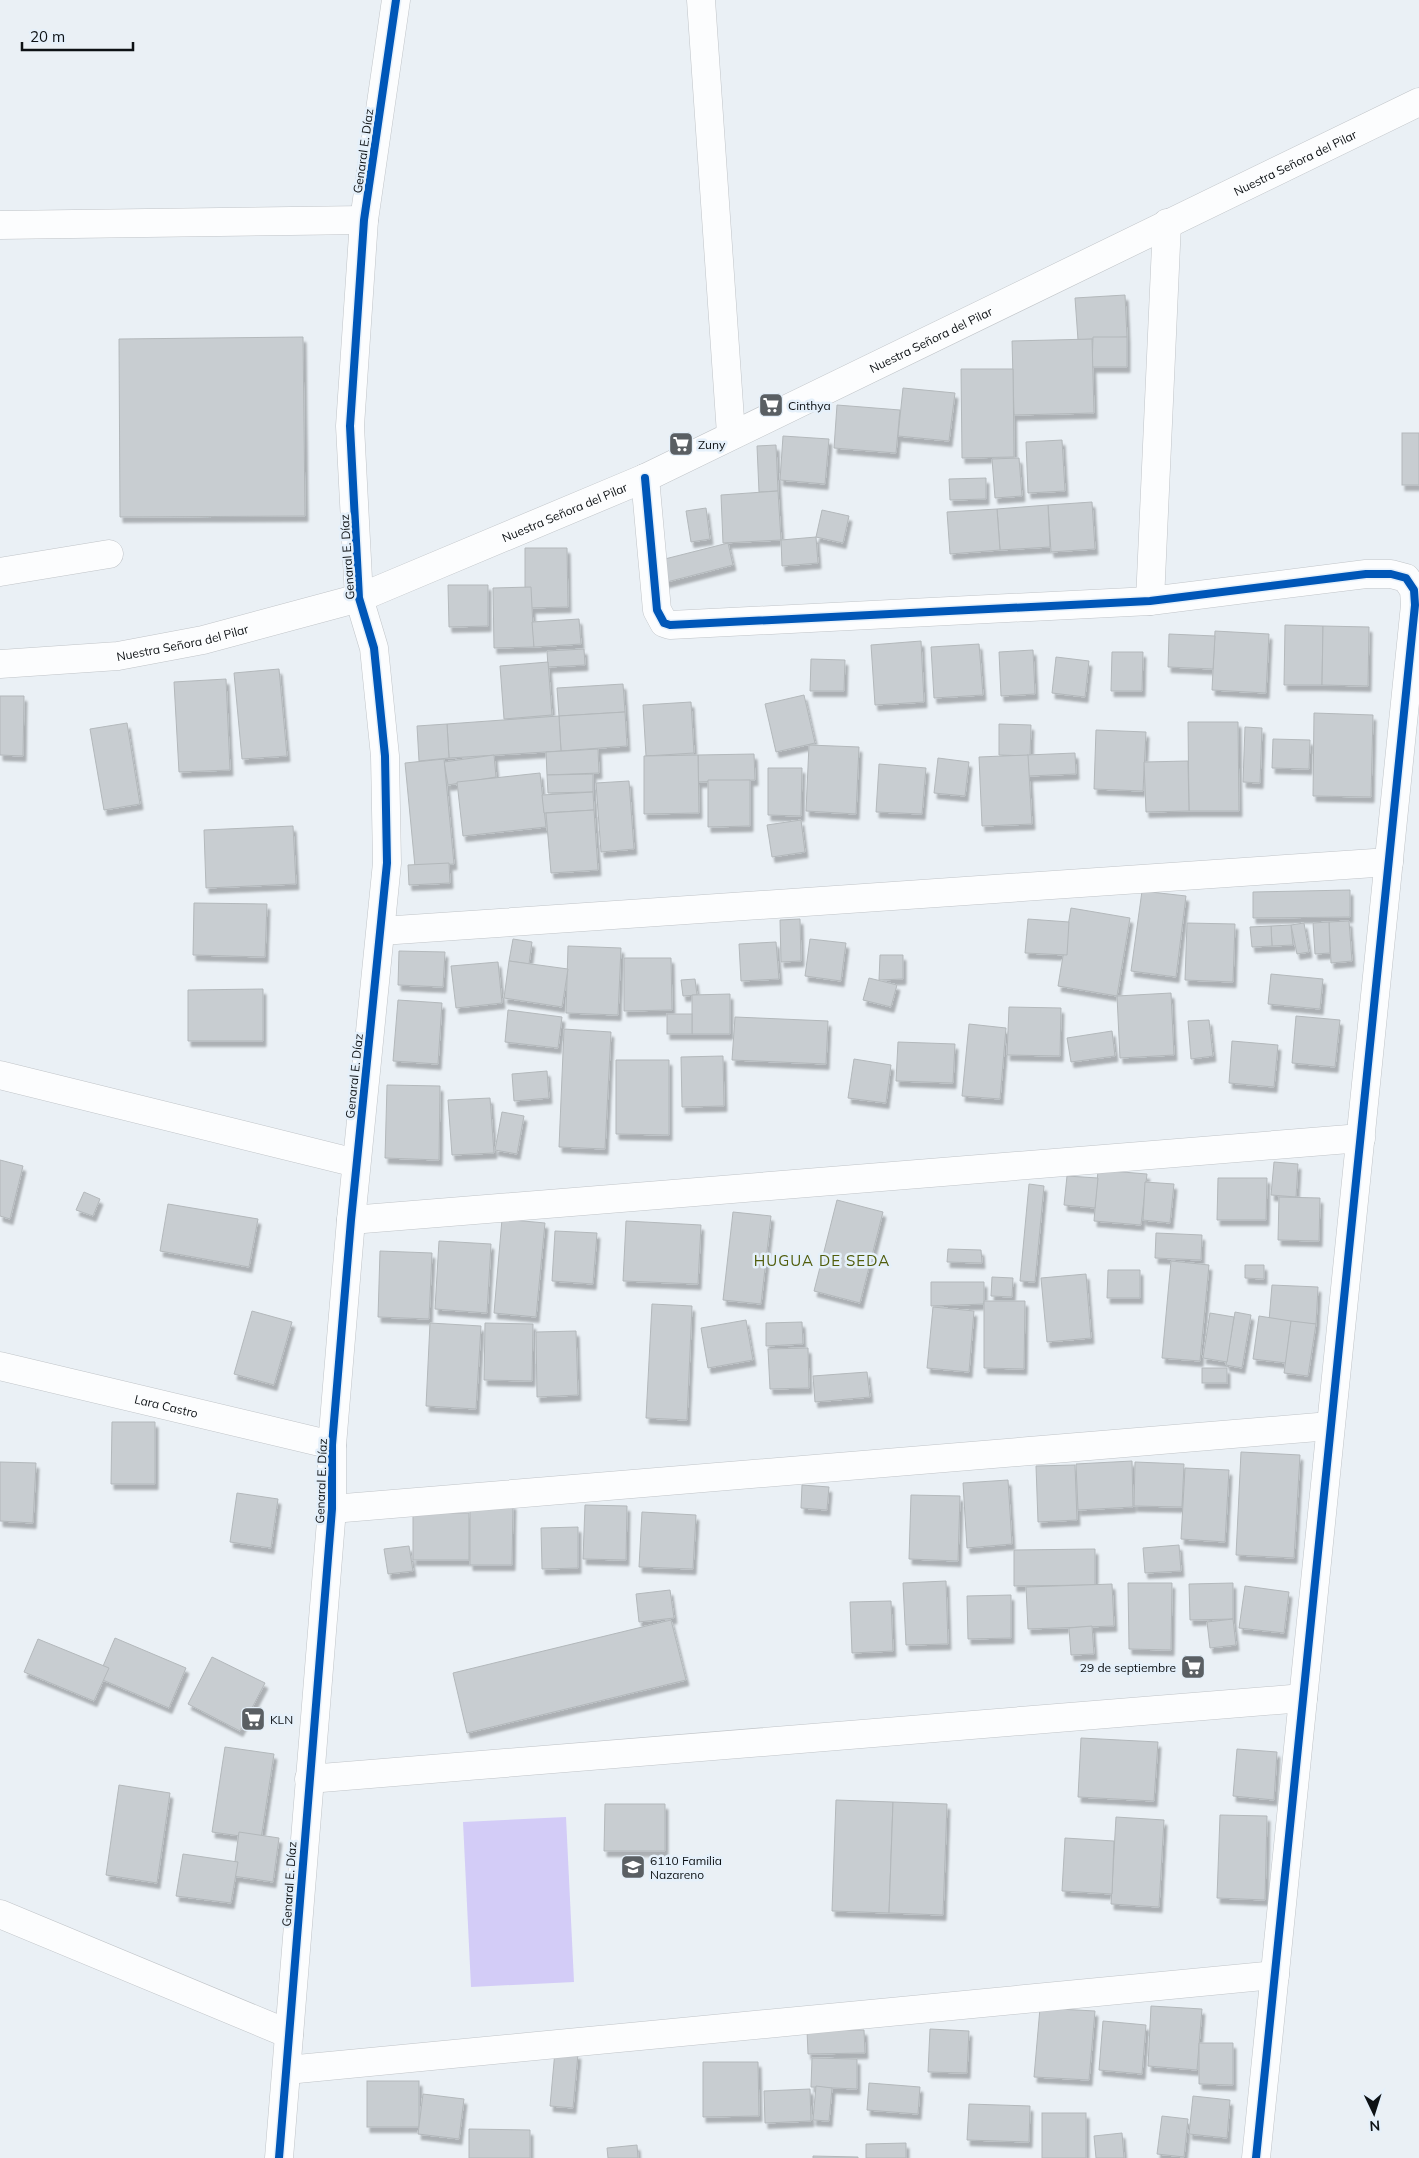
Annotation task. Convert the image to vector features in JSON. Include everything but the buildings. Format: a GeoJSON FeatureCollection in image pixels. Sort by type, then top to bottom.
{"type":"FeatureCollection","features":[{"type":"Feature","properties":{"kind":"street","name":"Genaral E. Díaz"},"geometry":{"type":"LineString","coordinates":[[279,2158],[332,1509],[332,1445],[350,1220],[382,931],[387,863],[385,756],[374,648],[359,598],[350,426],[364,220],[396,0]]}},
{"type":"Feature","properties":{"kind":"street"},"geometry":{"type":"LineString","coordinates":[[701,0],[731,434]]}},
{"type":"Feature","properties":{"kind":"street","name":"Nuestra Señora del Pilar"},"geometry":{"type":"LineString","coordinates":[[0,664],[118,656],[203,640],[359,598],[644,478],[731,434],[1419,102]]}},
{"type":"Feature","properties":{"kind":"street"},"geometry":{"type":"LineString","coordinates":[[0,225],[364,220]]}},
{"type":"Feature","properties":{"kind":"street"},"geometry":{"type":"LineString","coordinates":[[1150,600],[1167,223]]}},
{"type":"Feature","properties":{"kind":"street"},"geometry":{"type":"LineString","coordinates":[[644,478],[657,610],[664,623],[670,626],[1150,600],[1366,574],[1392,574],[1406,578],[1414,590],[1415,605],[1256,2158]]}},
{"type":"Feature","properties":{"kind":"street"},"geometry":{"type":"LineString","coordinates":[[0,572],[109,554]]}},
{"type":"Feature","properties":{"kind":"street"},"geometry":{"type":"LineString","coordinates":[[382,931],[1389,862]]}},
{"type":"Feature","properties":{"kind":"street"},"geometry":{"type":"LineString","coordinates":[[0,1075],[356,1163]]}},
{"type":"Feature","properties":{"kind":"street"},"geometry":{"type":"LineString","coordinates":[[350,1220],[1361,1138]]}},
{"type":"Feature","properties":{"kind":"street","name":"Lara Castro"},"geometry":{"type":"LineString","coordinates":[[0,1366],[332,1445]]}},
{"type":"Feature","properties":{"kind":"street"},"geometry":{"type":"LineString","coordinates":[[332,1509],[1330,1426]]}},
{"type":"Feature","properties":{"kind":"street"},"geometry":{"type":"LineString","coordinates":[[309,1779],[1303,1698]]}},
{"type":"Feature","properties":{"kind":"street"},"geometry":{"type":"LineString","coordinates":[[0,1914],[289,2034]]}},
{"type":"Feature","properties":{"kind":"street"},"geometry":{"type":"LineString","coordinates":[[287,2070],[1275,1975]]}},
{"type":"Feature","properties":{"kind":"shaded area"},"geometry":{"type":"Polygon","coordinates":[[[566,1817],[574,1982],[471,1987],[463,1822],[566,1817]]]}},
{"type":"Feature","properties":{"kind":"cycle path"},"geometry":{"type":"LineString","coordinates":[[279,2158],[332,1509],[332,1445],[351,1220],[387,863],[385,756],[374,648],[359,598],[350,426],[364,220],[396,0]]}},
{"type":"Feature","properties":{"kind":"cycle path"},"geometry":{"type":"LineString","coordinates":[[645,478],[657,610],[664,623],[670,625],[1150,601],[1366,574],[1391,574],[1406,578],[1414,590],[1415,605],[1256,2158]]}},
{"type":"Feature","properties":{"kind":"place","name":"Cinthya"},"geometry":{"type":"Point","coordinates":[771,405]}},
{"type":"Feature","properties":{"kind":"place","name":"Zuny"},"geometry":{"type":"Point","coordinates":[681,444]}},
{"type":"Feature","properties":{"kind":"place","name":"29 de septiembre"},"geometry":{"type":"Point","coordinates":[1193,1667]}},
{"type":"Feature","properties":{"kind":"place","name":"KLN"},"geometry":{"type":"Point","coordinates":[253,1719]}},
{"type":"Feature","properties":{"kind":"place","name":"6110 Familia Nazareno"},"geometry":{"type":"Point","coordinates":[633,1867]}},
{"type":"Feature","properties":{"kind":"district","name":"HUGUA DE SEDA"},"geometry":{"type":"Point","coordinates":[822,1260]}}]}
